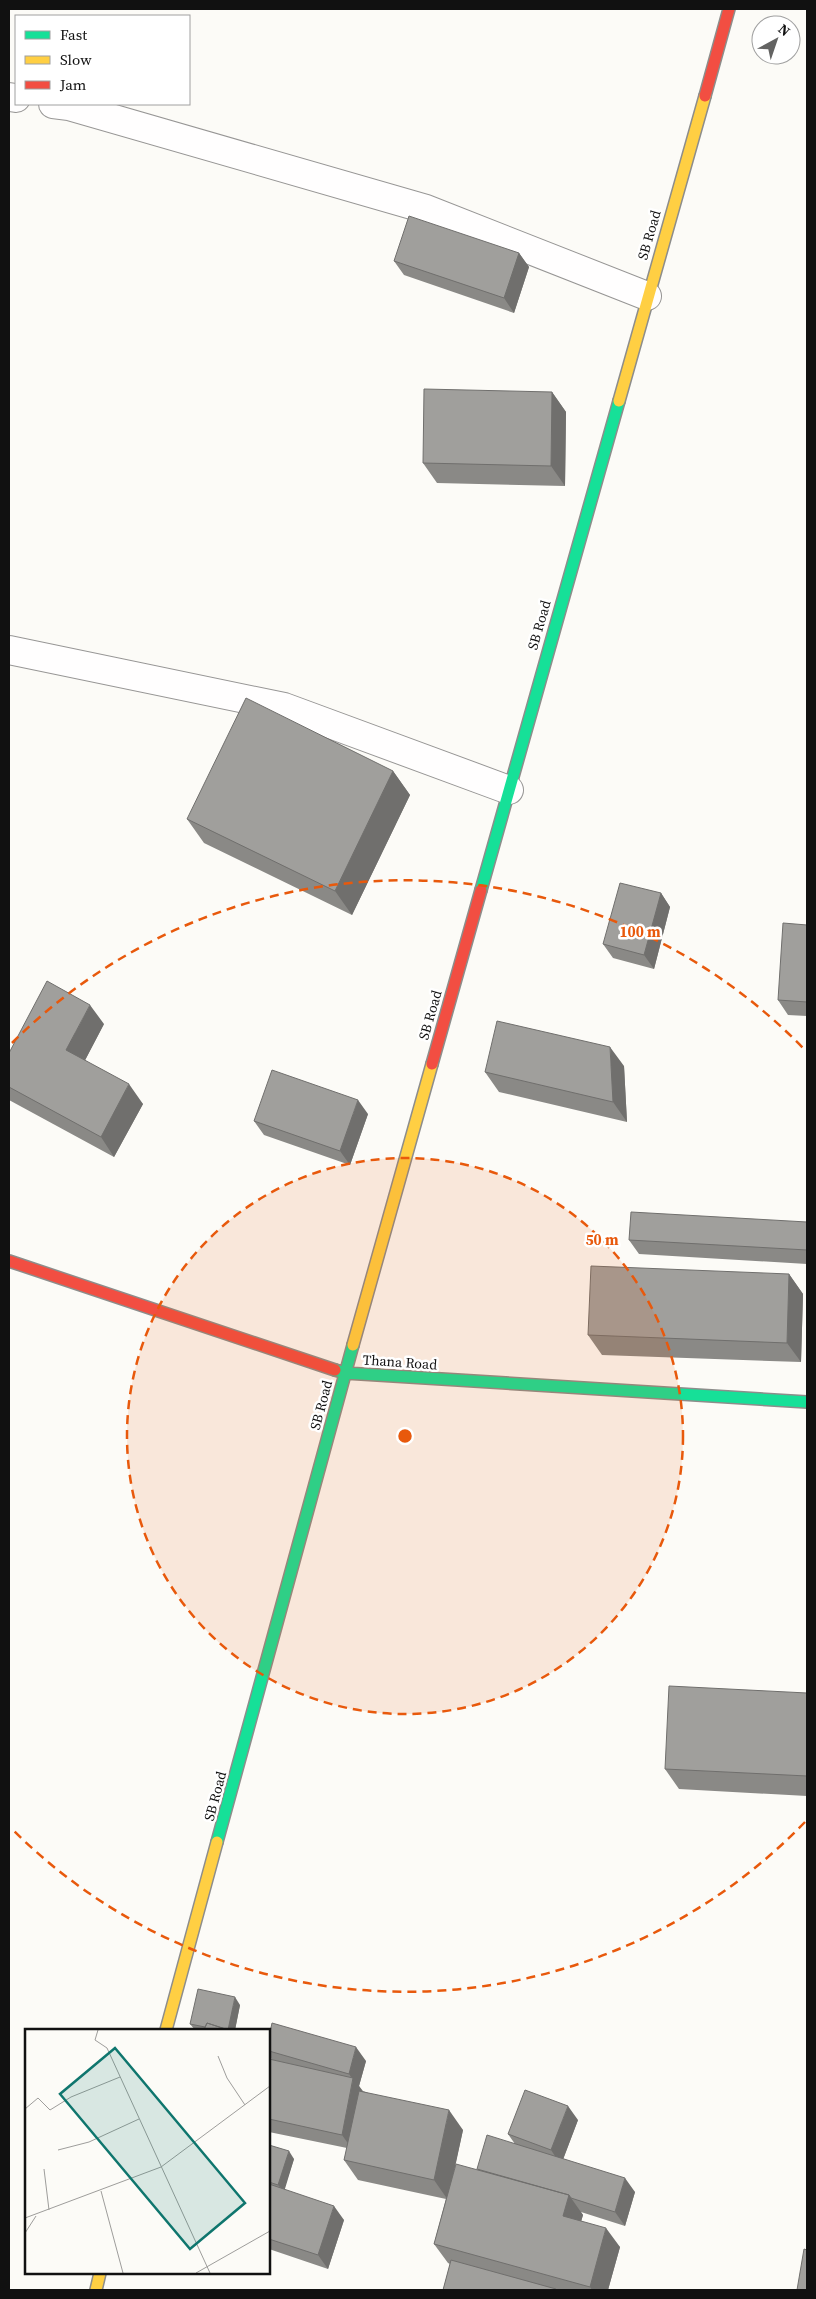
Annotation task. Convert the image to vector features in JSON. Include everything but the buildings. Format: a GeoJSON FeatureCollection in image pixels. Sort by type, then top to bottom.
{"type":"FeatureCollection","features":[{"type":"Feature","properties":{"kind":"street","name":"SB Road"},"geometry":{"type":"LineString","coordinates":[[166,2029],[345,1373],[729,9]]}},
{"type":"Feature","properties":{"kind":"street"},"geometry":{"type":"LineString","coordinates":[[60,105],[426,209],[647,296]]}},
{"type":"Feature","properties":{"kind":"street"},"geometry":{"type":"LineString","coordinates":[[9,650],[284,707],[509,790]]}},
{"type":"Feature","properties":{"kind":"street","name":"Thana Road"},"geometry":{"type":"LineString","coordinates":[[9,1261],[345,1373],[807,1402]]}},
{"type":"Feature","properties":{"kind":"street"},"geometry":{"type":"LineString","coordinates":[[96,2290],[100,2274]]}},
{"type":"Feature","properties":{"kind":"traffic: fast"},"geometry":{"type":"LineString","coordinates":[[481,890],[619,401]]}},
{"type":"Feature","properties":{"kind":"traffic: fast"},"geometry":{"type":"LineString","coordinates":[[217,1842],[353,1345]]}},
{"type":"Feature","properties":{"kind":"traffic: fast"},"geometry":{"type":"LineString","coordinates":[[335,1370],[345,1373],[807,1402]]}},
{"type":"Feature","properties":{"kind":"traffic: slow"},"geometry":{"type":"LineString","coordinates":[[619,401],[705,96]]}},
{"type":"Feature","properties":{"kind":"traffic: slow"},"geometry":{"type":"LineString","coordinates":[[353,1345],[432,1064]]}},
{"type":"Feature","properties":{"kind":"traffic: slow"},"geometry":{"type":"LineString","coordinates":[[166,2029],[217,1842]]}},
{"type":"Feature","properties":{"kind":"traffic: slow"},"geometry":{"type":"LineString","coordinates":[[96,2290],[100,2274]]}},
{"type":"Feature","properties":{"kind":"traffic: jam"},"geometry":{"type":"LineString","coordinates":[[705,96],[729,9]]}},
{"type":"Feature","properties":{"kind":"traffic: jam"},"geometry":{"type":"LineString","coordinates":[[432,1064],[481,890]]}},
{"type":"Feature","properties":{"kind":"traffic: jam"},"geometry":{"type":"LineString","coordinates":[[9,1261],[335,1370]]}}]}
